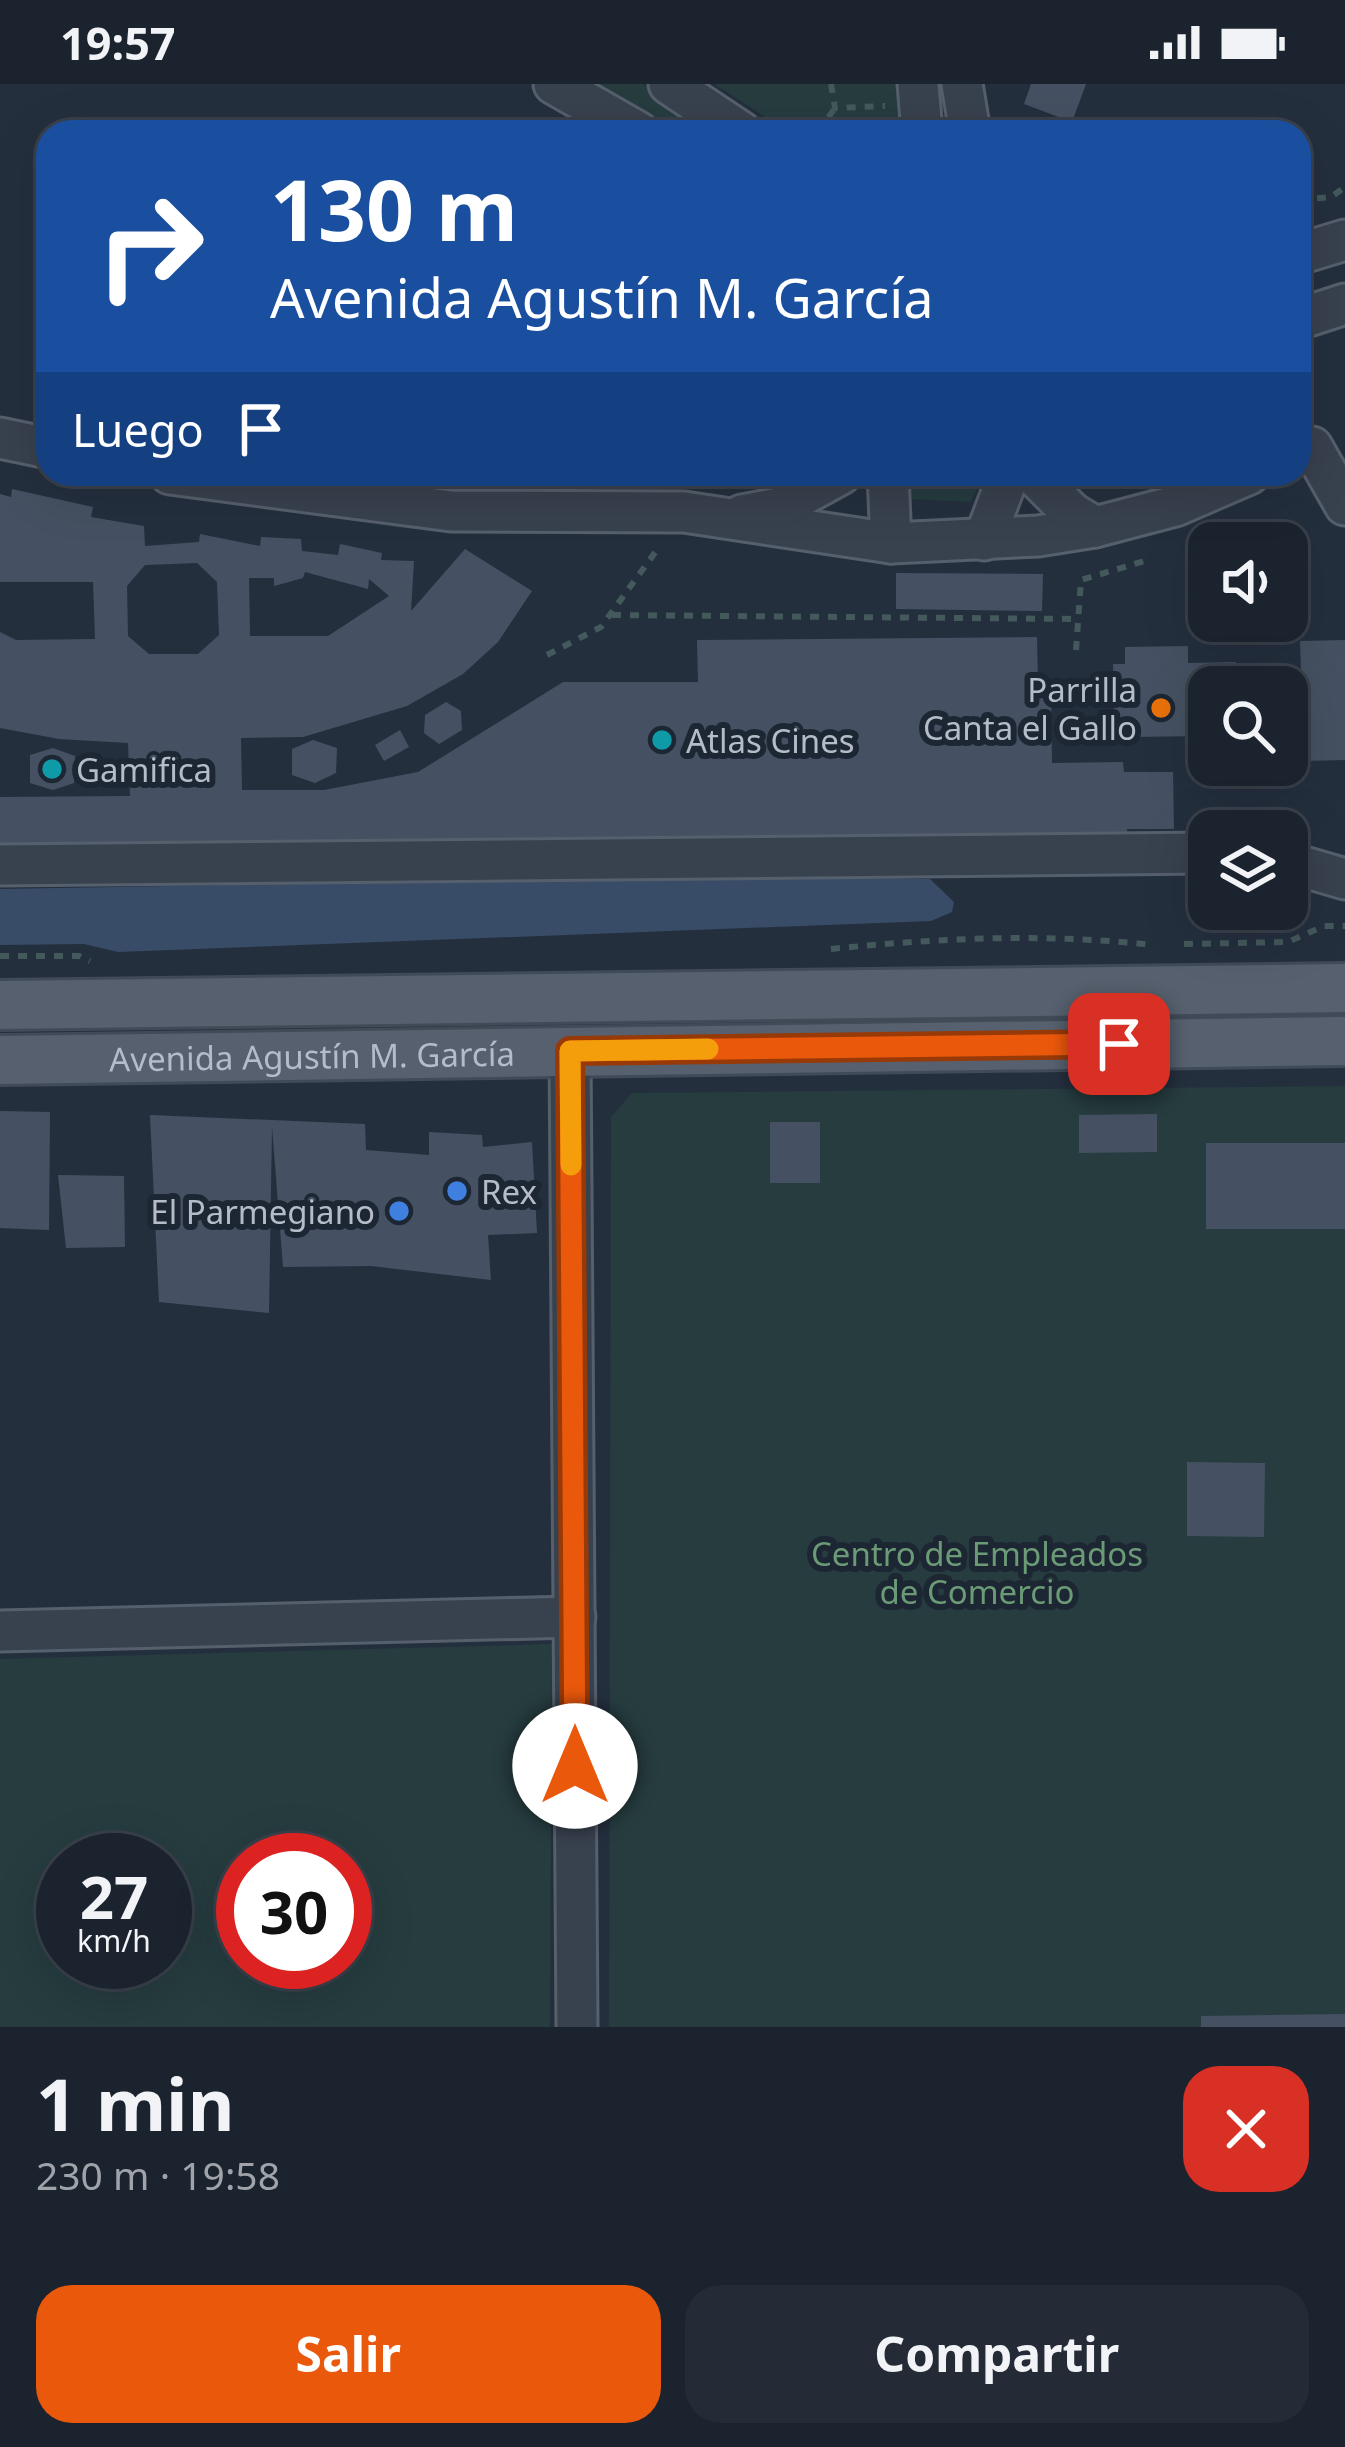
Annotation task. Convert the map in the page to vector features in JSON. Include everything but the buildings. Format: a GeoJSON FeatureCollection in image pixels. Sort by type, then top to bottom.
{"type":"FeatureCollection","features":[{"type":"Feature","properties":{"kind":"main road","name":"Avenida Agustín M. García"},"geometry":{"type":"LineString","coordinates":[[0,1005],[1345,988]]}},
{"type":"Feature","properties":{"kind":"main road","name":"Avenida Agustín M. García"},"geometry":{"type":"LineString","coordinates":[[0,1060],[1345,1041]]}},
{"type":"Feature","properties":{"kind":"street"},"geometry":{"type":"LineString","coordinates":[[554,84],[617,120]]}},
{"type":"Feature","properties":{"kind":"street"},"geometry":{"type":"LineString","coordinates":[[669,84],[723,120]]}},
{"type":"Feature","properties":{"kind":"street"},"geometry":{"type":"LineString","coordinates":[[962,84],[968,120]]}},
{"type":"Feature","properties":{"kind":"street"},"geometry":{"type":"LineString","coordinates":[[1311,250],[1345,240]]}},
{"type":"Feature","properties":{"kind":"street"},"geometry":{"type":"LineString","coordinates":[[1311,315],[1345,304]]}},
{"type":"Feature","properties":{"kind":"street"},"geometry":{"type":"LineString","coordinates":[[0,438],[36,446]]}},
{"type":"Feature","properties":{"kind":"street"},"geometry":{"type":"LineString","coordinates":[[1318,444],[1345,506]]}},
{"type":"Feature","properties":{"kind":"street"},"geometry":{"type":"LineString","coordinates":[[261,486],[451,511],[684,512],[891,543],[984,540],[1095,527],[1175,506],[1221,486]]}},
{"type":"Feature","properties":{"kind":"street"},"geometry":{"type":"LineString","coordinates":[[725,519],[779,508],[819,486]]}},
{"type":"Feature","properties":{"kind":"street"},"geometry":{"type":"LineString","coordinates":[[889,486],[891,543]]}},
{"type":"Feature","properties":{"kind":"street"},"geometry":{"type":"LineString","coordinates":[[984,540],[1004,486]]}},
{"type":"Feature","properties":{"kind":"street"},"geometry":{"type":"LineString","coordinates":[[1047,486],[1095,527]]}},
{"type":"Feature","properties":{"kind":"street"},"geometry":{"type":"LineString","coordinates":[[0,865],[1188,853]]}},
{"type":"Feature","properties":{"kind":"street"},"geometry":{"type":"LineString","coordinates":[[1308,868],[1345,879]]}},
{"type":"Feature","properties":{"kind":"street"},"geometry":{"type":"LineString","coordinates":[[570,1051],[577,2027]]}},
{"type":"Feature","properties":{"kind":"street"},"geometry":{"type":"LineString","coordinates":[[0,1631],[575,1617]]}},
{"type":"Feature","properties":{"kind":"path"},"geometry":{"type":"LineString","coordinates":[[826,120],[835,108],[832,84]]}},
{"type":"Feature","properties":{"kind":"path"},"geometry":{"type":"LineString","coordinates":[[835,108],[914,107]]}},
{"type":"Feature","properties":{"kind":"path"},"geometry":{"type":"LineString","coordinates":[[1311,198],[1345,188]]}},
{"type":"Feature","properties":{"kind":"path"},"geometry":{"type":"LineString","coordinates":[[547,655],[580,641],[612,615],[662,544]]}},
{"type":"Feature","properties":{"kind":"path"},"geometry":{"type":"LineString","coordinates":[[1076,650],[1081,580],[1151,559]]}},
{"type":"Feature","properties":{"kind":"path"},"geometry":{"type":"LineString","coordinates":[[612,615],[1077,619]]}},
{"type":"Feature","properties":{"kind":"green space"},"geometry":{"type":"Polygon","coordinates":[[[598,84],[643,84],[695,120],[654,120],[598,84]]]}},
{"type":"Feature","properties":{"kind":"green space"},"geometry":{"type":"Polygon","coordinates":[[[714,84],[901,84],[903,120],[770,120],[714,84]]]}},
{"type":"Feature","properties":{"kind":"green space"},"geometry":{"type":"Polygon","coordinates":[[[900,486],[978,486],[971,502],[906,499],[900,486]]]}},
{"type":"Feature","properties":{"kind":"green space"},"geometry":{"type":"Polygon","coordinates":[[[1345,1002],[1345,1014],[0,1030],[0,1019],[1345,1002]]]}},
{"type":"Feature","properties":{"kind":"green space","name":"Centro de Empleados de Comercio"},"geometry":{"type":"Polygon","coordinates":[[[1345,1086],[1345,2027],[609,2027],[611,1117],[632,1093],[1345,1086]]]}},
{"type":"Feature","properties":{"kind":"green space"},"geometry":{"type":"Polygon","coordinates":[[[552,1644],[550,2027],[0,2027],[0,1659],[552,1644]]]}},
{"type":"Feature","properties":{"kind":"water"},"geometry":{"type":"Polygon","coordinates":[[[675,877],[930,879],[954,902],[952,912],[931,921],[118,952],[84,944],[0,945],[0,889],[675,877]]]}},
{"type":"Feature","properties":{"kind":"slow traffic"},"geometry":{"type":"LineString","coordinates":[[571,1165],[570,1051],[708,1049]]}},
{"type":"Feature","properties":{"kind":"place","name":"Parrilla Canta el Gallo"},"geometry":{"type":"Point","coordinates":[1161,708]}},
{"type":"Feature","properties":{"kind":"place","name":"Atlas Cines"},"geometry":{"type":"Point","coordinates":[662,740]}},
{"type":"Feature","properties":{"kind":"place","name":"Gamifica"},"geometry":{"type":"Point","coordinates":[52,769]}},
{"type":"Feature","properties":{"kind":"place","name":"Rex"},"geometry":{"type":"Point","coordinates":[457,1191]}},
{"type":"Feature","properties":{"kind":"place","name":"El Parmegiano"},"geometry":{"type":"Point","coordinates":[399,1211]}},
{"type":"Feature","properties":{"kind":"route"},"geometry":{"type":"LineString","coordinates":[[575,1766],[570,1051],[1119,1044]]}}]}
